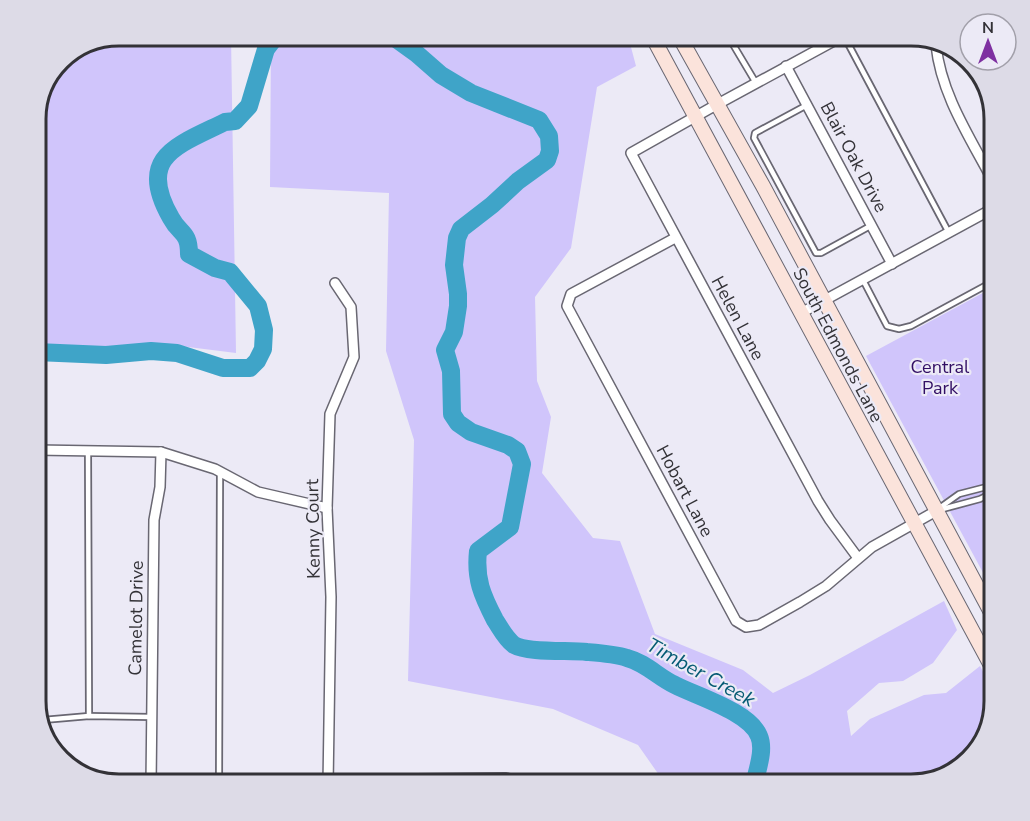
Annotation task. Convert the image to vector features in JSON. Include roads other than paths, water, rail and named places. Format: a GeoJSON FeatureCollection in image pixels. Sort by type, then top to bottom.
{"type":"FeatureCollection","features":[{"type":"Feature","properties":{"kind":"main road","name":"South Edmonds Lane"},"geometry":{"type":"LineString","coordinates":[[657,46],[984,652]]}},
{"type":"Feature","properties":{"kind":"main road","name":"South Edmonds Lane"},"geometry":{"type":"LineString","coordinates":[[684,46],[763,186],[984,600]]}},
{"type":"Feature","properties":{"kind":"street"},"geometry":{"type":"LineString","coordinates":[[695,117],[824,46]]}},
{"type":"Feature","properties":{"kind":"street"},"geometry":{"type":"LineString","coordinates":[[937,51],[949,95],[984,163]]}},
{"type":"Feature","properties":{"kind":"street","name":"Blair Oak Drive"},"geometry":{"type":"LineString","coordinates":[[786,66],[892,264]]}},
{"type":"Feature","properties":{"kind":"street","name":"Helen Lane"},"geometry":{"type":"LineString","coordinates":[[695,117],[631,153],[818,501],[858,558]]}},
{"type":"Feature","properties":{"kind":"street"},"geometry":{"type":"LineString","coordinates":[[801,313],[984,214]]}},
{"type":"Feature","properties":{"kind":"street","name":"Hobart Lane"},"geometry":{"type":"LineString","coordinates":[[675,238],[571,294],[567,306],[736,621],[746,627],[759,625],[814,594],[872,548],[914,523]]}},
{"type":"Feature","properties":{"kind":"street","name":"Kenny Court"},"geometry":{"type":"LineString","coordinates":[[328,774],[331,597],[327,508],[330,414],[354,357],[351,307],[334,283]]}},
{"type":"Feature","properties":{"kind":"street"},"geometry":{"type":"LineString","coordinates":[[47,450],[162,452],[220,472],[258,492],[327,508]]}},
{"type":"Feature","properties":{"kind":"street","name":"Camelot Drive"},"geometry":{"type":"LineString","coordinates":[[151,774],[154,520],[160,487],[162,452]]}},
{"type":"Feature","properties":{"kind":"street"},"geometry":{"type":"LineString","coordinates":[[914,523],[936,511]]}},
{"type":"Feature","properties":{"kind":"lane"},"geometry":{"type":"LineString","coordinates":[[734,46],[756,83]]}},
{"type":"Feature","properties":{"kind":"lane"},"geometry":{"type":"LineString","coordinates":[[848,46],[950,233]]}},
{"type":"Feature","properties":{"kind":"lane"},"geometry":{"type":"LineString","coordinates":[[807,105],[755,133],[754,138],[816,253],[821,253],[872,225]]}},
{"type":"Feature","properties":{"kind":"lane"},"geometry":{"type":"LineString","coordinates":[[862,279],[886,326],[899,329],[911,326],[984,286]]}},
{"type":"Feature","properties":{"kind":"lane"},"geometry":{"type":"LineString","coordinates":[[88,450],[89,716]]}},
{"type":"Feature","properties":{"kind":"lane"},"geometry":{"type":"LineString","coordinates":[[219,774],[220,472]]}},
{"type":"Feature","properties":{"kind":"lane"},"geometry":{"type":"LineString","coordinates":[[936,511],[959,494],[984,488]]}},
{"type":"Feature","properties":{"kind":"lane"},"geometry":{"type":"LineString","coordinates":[[936,511],[984,497]]}},
{"type":"Feature","properties":{"kind":"lane"},"geometry":{"type":"LineString","coordinates":[[49,719],[89,716],[152,717]]}},
{"type":"Feature","properties":{"kind":"waterway","name":"Timber Creek"},"geometry":{"type":"LineString","coordinates":[[47,352],[106,355],[151,351],[177,353],[223,368],[250,368],[257,361],[263,349],[264,330],[258,306],[230,272],[215,268],[189,254],[187,241],[171,218],[161,197],[158,181],[160,167],[166,156],[191,139],[225,122],[235,121],[249,106],[268,46]]}},
{"type":"Feature","properties":{"kind":"waterway","name":"Timber Creek"},"geometry":{"type":"LineString","coordinates":[[406,46],[441,75],[471,93],[539,120],[549,136],[550,151],[547,160],[461,229],[457,238],[454,265],[458,306],[454,332],[445,350],[451,371],[452,414],[458,423],[471,432],[508,445],[517,451],[522,464],[510,527],[478,551],[479,579],[490,611],[503,633],[520,648],[579,651],[627,658],[640,663],[675,685],[734,712],[754,727],[759,736],[761,747],[757,774]]}},
{"type":"Feature","properties":{"kind":"park label","name":"Central Park"},"geometry":{"type":"Point","coordinates":[940,377]}}]}
